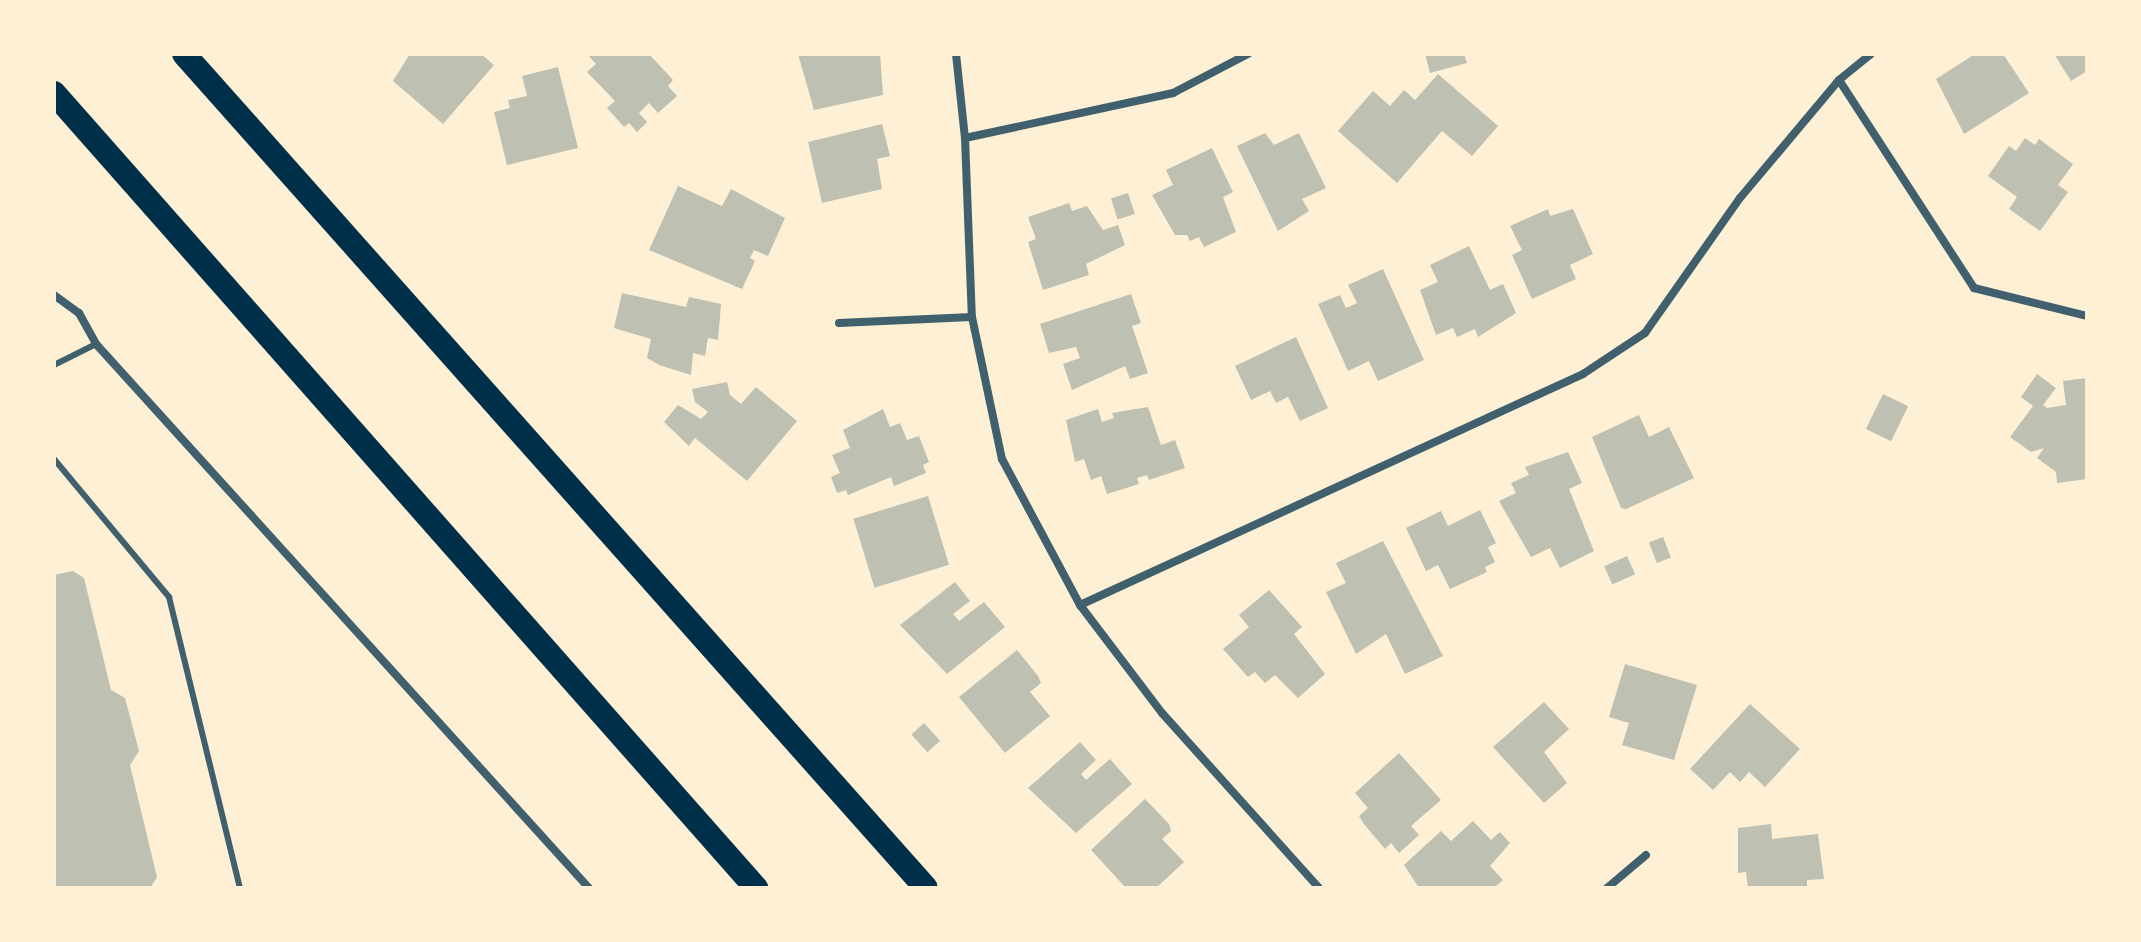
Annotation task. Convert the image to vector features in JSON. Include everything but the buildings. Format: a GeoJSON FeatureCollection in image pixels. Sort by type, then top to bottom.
{"type":"FeatureCollection","features":[{"type":"Feature","properties":{"kind":"highway"},"geometry":{"type":"LineString","coordinates":[[184,54],[926,888]]}},
{"type":"Feature","properties":{"kind":"highway"},"geometry":{"type":"LineString","coordinates":[[54,93],[756,888]]}},
{"type":"Feature","properties":{"kind":"street"},"geometry":{"type":"LineString","coordinates":[[956,54],[965,138],[972,317],[1002,459],[1080,605],[1162,713],[1319,888]]}},
{"type":"Feature","properties":{"kind":"street"},"geometry":{"type":"LineString","coordinates":[[965,138],[1173,93],[1248,54]]}},
{"type":"Feature","properties":{"kind":"street"},"geometry":{"type":"LineString","coordinates":[[1080,605],[1583,374],[1645,333],[1740,198],[1839,80],[1871,54]]}},
{"type":"Feature","properties":{"kind":"street"},"geometry":{"type":"LineString","coordinates":[[1839,80],[1974,288],[2087,316]]}},
{"type":"Feature","properties":{"kind":"street"},"geometry":{"type":"LineString","coordinates":[[54,295],[79,313],[96,344],[589,888]]}},
{"type":"Feature","properties":{"kind":"street"},"geometry":{"type":"LineString","coordinates":[[839,323],[972,317]]}},
{"type":"Feature","properties":{"kind":"street"},"geometry":{"type":"LineString","coordinates":[[1607,888],[1646,855]]}},
{"type":"Feature","properties":{"kind":"street"},"geometry":{"type":"LineString","coordinates":[[572,888],[580,879]]}},
{"type":"Feature","properties":{"kind":"lane"},"geometry":{"type":"LineString","coordinates":[[54,365],[96,344]]}},
{"type":"Feature","properties":{"kind":"lane"},"geometry":{"type":"LineString","coordinates":[[54,459],[169,597],[240,888]]}}]}
